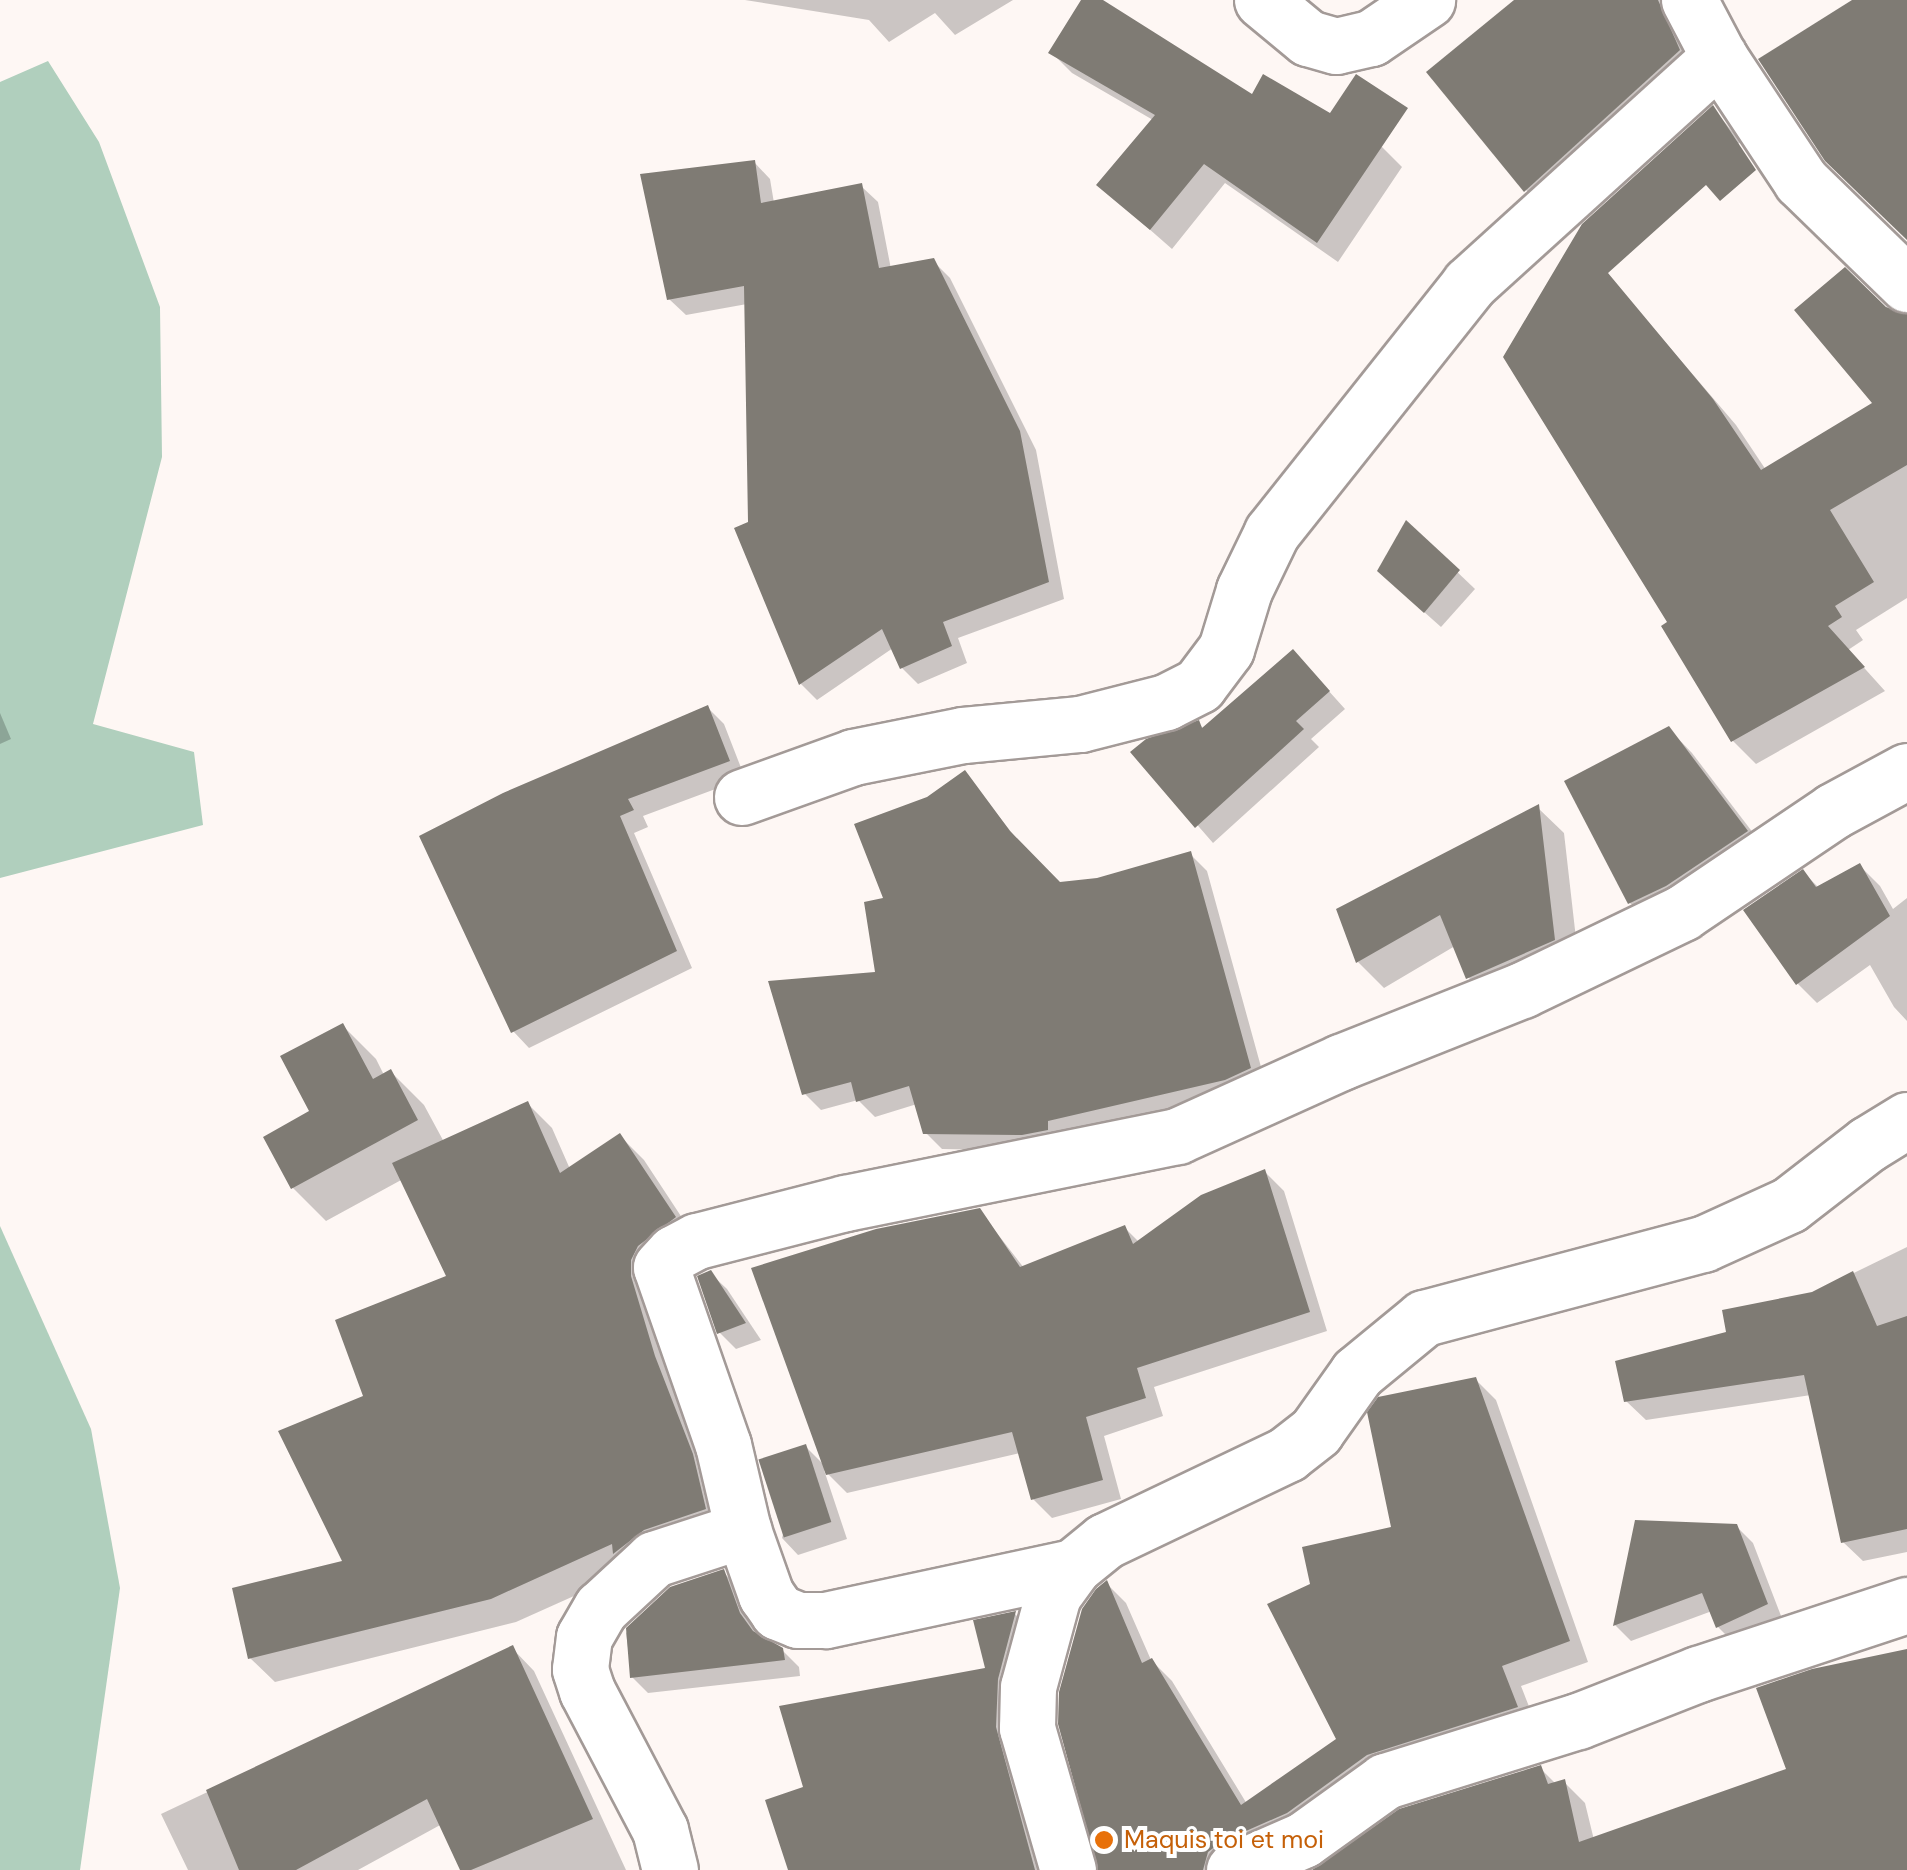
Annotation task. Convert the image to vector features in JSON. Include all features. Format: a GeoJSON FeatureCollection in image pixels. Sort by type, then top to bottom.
{"type":"FeatureCollection","features":[{"type":"Feature","properties":{"kind":"street"},"geometry":{"type":"LineString","coordinates":[[1262,0],[1308,38],[1336,46],[1371,38],[1427,0]]}},
{"type":"Feature","properties":{"kind":"street"},"geometry":{"type":"LineString","coordinates":[[1689,0],[1718,57],[1800,181],[1907,284]]}},
{"type":"Feature","properties":{"kind":"street"},"geometry":{"type":"LineString","coordinates":[[742,797],[853,757],[963,735],[1080,724],[1166,702],[1198,684],[1226,649],[1244,590],[1272,532],[1469,284],[1718,57]]}},
{"type":"Feature","properties":{"kind":"street"},"geometry":{"type":"LineString","coordinates":[[1073,1568],[825,1620],[798,1620],[778,1612],[766,1595],[743,1530],[723,1446],[661,1267],[674,1253],[696,1240],[846,1203],[1177,1136],[1341,1062],[1522,990],[1682,913],[1833,811],[1907,771]]}},
{"type":"Feature","properties":{"kind":"street"},"geometry":{"type":"LineString","coordinates":[[1066,1869],[1027,1728],[1028,1688],[1053,1595],[1073,1568],[1105,1541],[1287,1454],[1316,1432],[1357,1373],[1424,1318],[1704,1244],[1789,1205],[1868,1144],[1907,1120]]}},
{"type":"Feature","properties":{"kind":"street"},"geometry":{"type":"LineString","coordinates":[[670,1870],[660,1830],[586,1692],[580,1669],[584,1637],[601,1608],[654,1559],[743,1530]]}},
{"type":"Feature","properties":{"kind":"street"},"geometry":{"type":"LineString","coordinates":[[1234,1870],[1303,1840],[1385,1781],[1578,1721],[1698,1674],[1907,1606]]}},
{"type":"Feature","properties":{"kind":"green space"},"geometry":{"type":"Polygon","coordinates":[[[48,61],[99,142],[160,307],[162,457],[93,724],[194,752],[203,825],[0,878],[0,82],[48,61]]]}},
{"type":"Feature","properties":{"kind":"green space"},"geometry":{"type":"Polygon","coordinates":[[[0,1226],[91,1429],[120,1588],[80,1870],[0,1870],[0,1226]]]}},
{"type":"Feature","properties":{"kind":"building"},"geometry":{"type":"Polygon","coordinates":[[[1081,0],[1103,0],[1252,94],[1263,74],[1330,113],[1356,74],[1408,108],[1317,243],[1204,164],[1150,230],[1096,185],[1155,115],[1048,53],[1081,0]]]}},
{"type":"Feature","properties":{"kind":"building"},"geometry":{"type":"Polygon","coordinates":[[[1514,0],[1658,0],[1680,50],[1524,192],[1426,72],[1514,0]]]}},
{"type":"Feature","properties":{"kind":"building"},"geometry":{"type":"Polygon","coordinates":[[[1852,0],[1907,0],[1907,240],[1825,161],[1758,59],[1852,0]]]}},
{"type":"Feature","properties":{"kind":"building"},"geometry":{"type":"Polygon","coordinates":[[[1713,105],[1756,170],[1720,201],[1706,185],[1608,273],[1713,399],[1761,470],[1872,403],[1794,310],[1845,267],[1886,307],[1907,314],[1907,465],[1830,510],[1874,582],[1835,606],[1842,617],[1828,626],[1865,667],[1731,742],[1661,626],[1667,622],[1503,357],[1582,224],[1713,105]]]}},
{"type":"Feature","properties":{"kind":"building"},"geometry":{"type":"Polygon","coordinates":[[[755,160],[761,203],[862,183],[879,268],[934,258],[1020,431],[1049,582],[943,622],[952,646],[900,669],[882,629],[799,685],[734,528],[748,522],[744,286],[667,300],[640,174],[755,160]]]}},
{"type":"Feature","properties":{"kind":"building"},"geometry":{"type":"Polygon","coordinates":[[[1406,520],[1460,570],[1424,613],[1377,571],[1406,520]]]}},
{"type":"Feature","properties":{"kind":"building"},"geometry":{"type":"Polygon","coordinates":[[[1293,649],[1330,691],[1296,721],[1304,729],[1195,828],[1130,752],[1146,739],[1199,720],[1202,728],[1293,649]]]}},
{"type":"Feature","properties":{"kind":"building"},"geometry":{"type":"Polygon","coordinates":[[[708,705],[730,761],[628,799],[634,810],[620,816],[677,951],[511,1033],[419,836],[503,793],[708,705]]]}},
{"type":"Feature","properties":{"kind":"building"},"geometry":{"type":"Polygon","coordinates":[[[1669,726],[1748,831],[1666,886],[1628,904],[1564,781],[1669,726]]]}},
{"type":"Feature","properties":{"kind":"building"},"geometry":{"type":"Polygon","coordinates":[[[965,770],[1010,831],[1060,882],[1097,878],[1191,851],[1251,1068],[1225,1080],[1048,1121],[1048,1130],[1022,1135],[923,1134],[909,1086],[856,1102],[851,1082],[802,1095],[768,981],[875,972],[864,902],[883,898],[854,824],[927,797],[965,770]]]}},
{"type":"Feature","properties":{"kind":"building"},"geometry":{"type":"Polygon","coordinates":[[[1539,804],[1555,940],[1466,979],[1440,915],[1356,963],[1336,909],[1539,804]]]}},
{"type":"Feature","properties":{"kind":"building"},"geometry":{"type":"Polygon","coordinates":[[[1860,863],[1890,916],[1796,985],[1743,910],[1803,869],[1816,887],[1860,863]]]}},
{"type":"Feature","properties":{"kind":"building"},"geometry":{"type":"Polygon","coordinates":[[[343,1023],[373,1079],[391,1069],[418,1120],[291,1189],[263,1137],[309,1111],[280,1056],[343,1023]]]}},
{"type":"Feature","properties":{"kind":"building"},"geometry":{"type":"Polygon","coordinates":[[[528,1101],[560,1173],[620,1133],[676,1217],[638,1246],[631,1260],[631,1276],[655,1356],[693,1454],[706,1509],[644,1530],[613,1554],[612,1544],[491,1599],[248,1659],[232,1588],[342,1561],[278,1431],[363,1396],[335,1320],[446,1276],[392,1163],[528,1101]]]}},
{"type":"Feature","properties":{"kind":"building"},"geometry":{"type":"Polygon","coordinates":[[[1265,1169],[1310,1312],[1137,1368],[1146,1398],[1086,1417],[1103,1480],[1031,1500],[1012,1432],[826,1475],[751,1268],[876,1229],[980,1208],[1020,1267],[1125,1225],[1133,1244],[1201,1195],[1265,1169]]]}},
{"type":"Feature","properties":{"kind":"building"},"geometry":{"type":"Polygon","coordinates":[[[711,1270],[746,1323],[717,1334],[697,1276],[711,1270]]]}},
{"type":"Feature","properties":{"kind":"building"},"geometry":{"type":"Polygon","coordinates":[[[1853,1271],[1877,1326],[1907,1316],[1907,1529],[1841,1543],[1804,1375],[1624,1402],[1615,1361],[1726,1332],[1722,1310],[1812,1292],[1853,1271]]]}},
{"type":"Feature","properties":{"kind":"building"},"geometry":{"type":"Polygon","coordinates":[[[1476,1377],[1570,1641],[1502,1666],[1518,1707],[1367,1755],[1287,1813],[1221,1842],[1208,1852],[1203,1870],[1098,1870],[1058,1724],[1059,1692],[1082,1609],[1096,1589],[1107,1580],[1142,1663],[1152,1658],[1241,1805],[1336,1739],[1267,1604],[1310,1584],[1302,1547],[1391,1527],[1367,1412],[1378,1397],[1476,1377]]]}},
{"type":"Feature","properties":{"kind":"building"},"geometry":{"type":"Polygon","coordinates":[[[806,1444],[831,1522],[784,1537],[758,1459],[806,1444]]]}},
{"type":"Feature","properties":{"kind":"building"},"geometry":{"type":"Polygon","coordinates":[[[1635,1520],[1737,1524],[1768,1604],[1716,1628],[1702,1593],[1613,1626],[1635,1520]]]}},
{"type":"Feature","properties":{"kind":"building"},"geometry":{"type":"Polygon","coordinates":[[[724,1569],[740,1613],[753,1631],[783,1648],[785,1660],[630,1678],[626,1628],[670,1587],[724,1569]]]}},
{"type":"Feature","properties":{"kind":"building"},"geometry":{"type":"Polygon","coordinates":[[[1016,1611],[998,1679],[996,1727],[1035,1870],[788,1870],[765,1800],[803,1787],[779,1706],[985,1668],[973,1620],[1016,1611]]]}},
{"type":"Feature","properties":{"kind":"building"},"geometry":{"type":"Polygon","coordinates":[[[513,1645],[593,1819],[471,1870],[460,1870],[427,1799],[296,1870],[239,1870],[206,1790],[513,1645]]]}},
{"type":"Feature","properties":{"kind":"building"},"geometry":{"type":"Polygon","coordinates":[[[1907,1649],[1907,1870],[1312,1870],[1399,1809],[1541,1765],[1548,1784],[1565,1779],[1579,1842],[1786,1769],[1756,1688],[1812,1669],[1907,1649]]]}},
{"type":"Feature","properties":{"kind":"place","name":"Maquis toi et moi"},"geometry":{"type":"Point","coordinates":[1104,1840]}}]}
